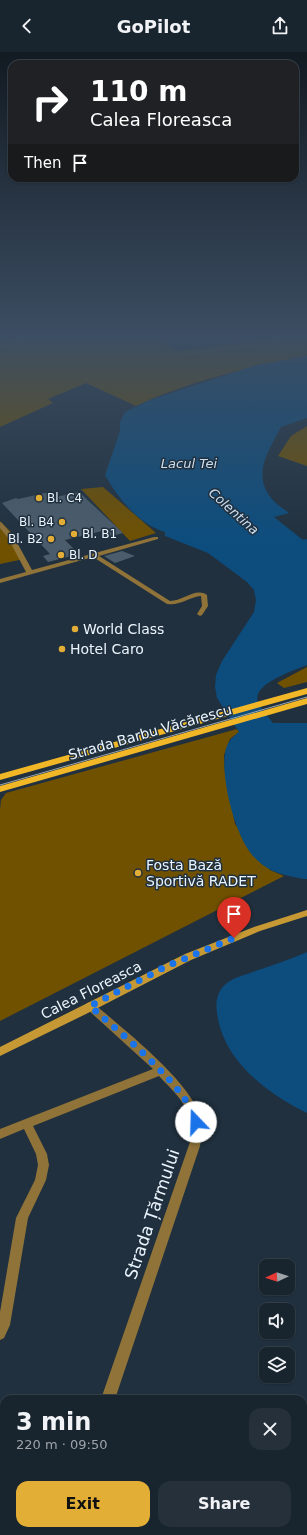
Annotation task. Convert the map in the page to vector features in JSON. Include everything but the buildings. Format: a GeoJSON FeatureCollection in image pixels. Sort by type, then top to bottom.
{"type":"FeatureCollection","features":[{"type":"Feature","properties":{"kind":"main road","name":"Strada Barbu Văcărescu"},"geometry":{"type":"LineString","coordinates":[[0,776],[272,702],[307,691]]}},
{"type":"Feature","properties":{"kind":"main road","name":"Strada Barbu Văcărescu"},"geometry":{"type":"LineString","coordinates":[[0,790],[307,701]]}},
{"type":"Feature","properties":{"kind":"main road","name":"Calea Floreasca"},"geometry":{"type":"LineString","coordinates":[[0,1052],[194,954],[236,937],[305,914]]}},
{"type":"Feature","properties":{"kind":"street"},"geometry":{"type":"LineString","coordinates":[[0,524],[11,537],[30,573]]}},
{"type":"Feature","properties":{"kind":"street"},"geometry":{"type":"LineString","coordinates":[[0,581],[156,538]]}},
{"type":"Feature","properties":{"kind":"street"},"geometry":{"type":"LineString","coordinates":[[94,555],[169,603],[178,603],[198,594],[204,595],[205,606],[200,614]]}},
{"type":"Feature","properties":{"kind":"street","name":"Strada Țărmului"},"geometry":{"type":"LineString","coordinates":[[90,1006],[160,1071],[188,1101],[194,1112],[197,1133],[195,1146],[109,1395]]}},
{"type":"Feature","properties":{"kind":"street"},"geometry":{"type":"LineString","coordinates":[[0,1134],[160,1071]]}},
{"type":"Feature","properties":{"kind":"street"},"geometry":{"type":"LineString","coordinates":[[0,1334],[4,1325],[22,1218],[28,1203],[41,1181],[43,1173],[43,1158],[27,1124]]}},
{"type":"Feature","properties":{"kind":"shaded area"},"geometry":{"type":"Polygon","coordinates":[[[0,406],[46,406],[0,427],[0,406]]]}},
{"type":"Feature","properties":{"kind":"shaded area"},"geometry":{"type":"Polygon","coordinates":[[[307,426],[307,466],[278,456],[291,436],[307,426]]]}},
{"type":"Feature","properties":{"kind":"shaded area"},"geometry":{"type":"Polygon","coordinates":[[[103,487],[156,533],[130,541],[81,489],[103,487]]]}},
{"type":"Feature","properties":{"kind":"shaded area"},"geometry":{"type":"Polygon","coordinates":[[[0,521],[10,531],[24,559],[0,564],[0,521]]]}},
{"type":"Feature","properties":{"kind":"shaded area"},"geometry":{"type":"Polygon","coordinates":[[[307,667],[307,682],[284,688],[277,683],[307,667]]]}},
{"type":"Feature","properties":{"kind":"shaded area","name":"Fosta Bază Sportivă RADET"},"geometry":{"type":"Polygon","coordinates":[[[237,729],[239,732],[230,739],[224,755],[225,774],[235,824],[270,870],[284,876],[0,1021],[0,810],[1,800],[6,793],[237,729]]]}},
{"type":"Feature","properties":{"kind":"water","name":"Lacul Tei"},"geometry":{"type":"Polygon","coordinates":[[[137,406],[307,406],[307,418],[281,427],[267,454],[262,472],[266,490],[278,505],[289,513],[274,517],[303,540],[307,539],[307,665],[284,674],[267,684],[261,689],[258,695],[258,702],[273,723],[307,723],[307,879],[273,871],[257,860],[249,851],[243,840],[232,810],[225,779],[224,765],[226,747],[239,732],[217,698],[215,687],[216,675],[222,661],[254,612],[256,600],[254,590],[247,582],[208,553],[165,536],[165,532],[146,523],[130,509],[116,492],[105,475],[120,431],[120,422],[125,412],[137,406]]]}},
{"type":"Feature","properties":{"kind":"water"},"geometry":{"type":"Polygon","coordinates":[[[307,952],[307,1113],[276,1096],[249,1073],[237,1060],[228,1046],[221,1030],[216,1008],[220,991],[232,980],[307,952]]]}},
{"type":"Feature","properties":{"kind":"tram line"},"geometry":{"type":"LineString","coordinates":[[0,785],[307,697]]}},
{"type":"Feature","properties":{"kind":"place","name":"Bl. C4"},"geometry":{"type":"Point","coordinates":[39,498]}},
{"type":"Feature","properties":{"kind":"place","name":"Bl. B4"},"geometry":{"type":"Point","coordinates":[62,522]}},
{"type":"Feature","properties":{"kind":"place","name":"Bl. B1"},"geometry":{"type":"Point","coordinates":[74,534]}},
{"type":"Feature","properties":{"kind":"place","name":"Bl. B2"},"geometry":{"type":"Point","coordinates":[51,539]}},
{"type":"Feature","properties":{"kind":"place","name":"Bl. D"},"geometry":{"type":"Point","coordinates":[61,555]}},
{"type":"Feature","properties":{"kind":"place","name":"World Class"},"geometry":{"type":"Point","coordinates":[75,629]}},
{"type":"Feature","properties":{"kind":"place","name":"Hotel Caro"},"geometry":{"type":"Point","coordinates":[62,649]}},
{"type":"Feature","properties":{"kind":"place","name":"Fosta Bază Sportivă RADET"},"geometry":{"type":"Point","coordinates":[138,873]}},
{"type":"Feature","properties":{"kind":"route"},"geometry":{"type":"LineString","coordinates":[[196,1122],[194,1112],[182,1093],[90,1006],[188,956],[234,938]]}},
{"type":"Feature","properties":{"kind":"water label","name":"Colentina"},"geometry":{"type":"Point","coordinates":[234,511]}}]}
